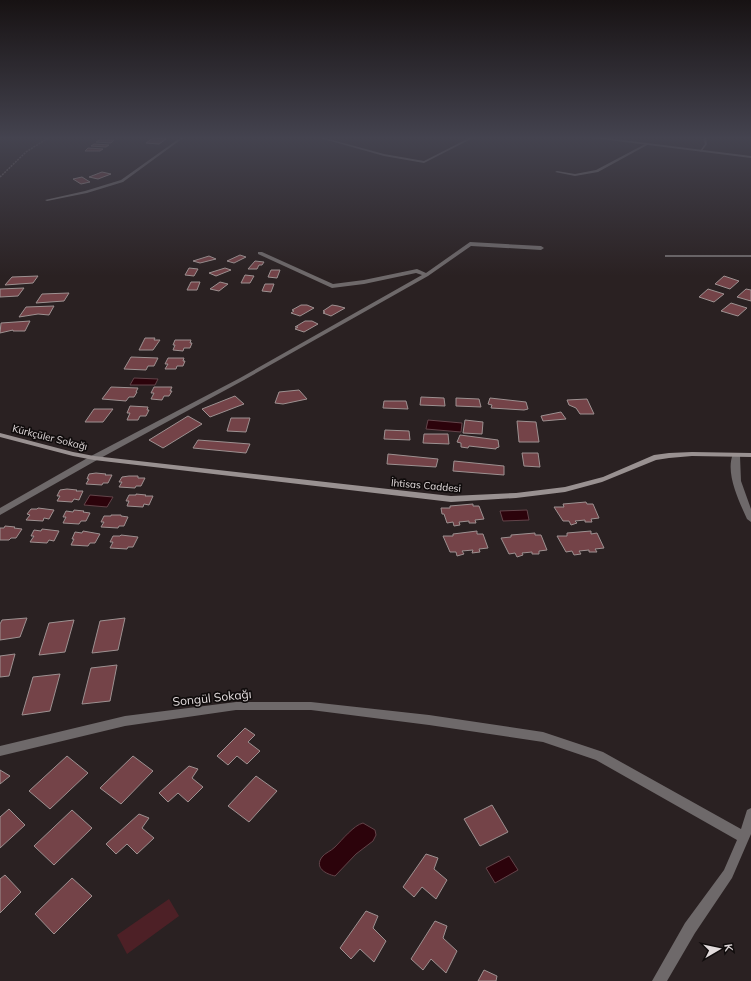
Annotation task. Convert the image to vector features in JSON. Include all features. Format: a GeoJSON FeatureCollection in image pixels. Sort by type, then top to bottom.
{"type":"FeatureCollection","features":[{"type":"Feature","properties":{"kind":"street"},"geometry":{"type":"LineString","coordinates":[[0,512],[94,458],[242,379],[426,275],[470,244],[541,248]]}},
{"type":"Feature","properties":{"kind":"street"},"geometry":{"type":"LineString","coordinates":[[260,253],[332,286],[364,282],[417,271],[426,275]]}},
{"type":"Feature","properties":{"kind":"street","name":"Kürkçüler Sokağı"},"geometry":{"type":"LineString","coordinates":[[0,435],[94,458]]}},
{"type":"Feature","properties":{"kind":"street","name":"İhtisas Caddesi"},"geometry":{"type":"LineString","coordinates":[[94,458],[451,499],[532,494],[580,486],[622,472],[656,458],[686,454],[736,456],[751,455]]}},
{"type":"Feature","properties":{"kind":"street"},"geometry":{"type":"LineString","coordinates":[[736,456],[734,471],[736,482],[751,519]]}},
{"type":"Feature","properties":{"kind":"street","name":"Songül Sokağı"},"geometry":{"type":"LineString","coordinates":[[0,751],[125,721],[236,706],[311,706],[429,720],[542,737],[599,756],[744,837]]}},
{"type":"Feature","properties":{"kind":"street"},"geometry":{"type":"LineString","coordinates":[[660,981],[690,928],[728,874],[744,837],[751,814]]}},
{"type":"Feature","properties":{"kind":"lane"},"geometry":{"type":"LineString","coordinates":[[47,200],[86,192],[113,184]]}},
{"type":"Feature","properties":{"kind":"lane"},"geometry":{"type":"LineString","coordinates":[[666,256],[751,256]]}},
{"type":"Feature","properties":{"kind":"shaded area"},"geometry":{"type":"Polygon","coordinates":[[[134,378],[158,379],[155,385],[130,385],[134,378]]]}},
{"type":"Feature","properties":{"kind":"shaded area"},"geometry":{"type":"Polygon","coordinates":[[[428,420],[462,423],[461,432],[426,429],[428,420]]]}},
{"type":"Feature","properties":{"kind":"shaded area"},"geometry":{"type":"Polygon","coordinates":[[[90,495],[113,497],[107,507],[84,505],[90,495]]]}},
{"type":"Feature","properties":{"kind":"shaded area"},"geometry":{"type":"Polygon","coordinates":[[[527,510],[529,520],[503,521],[500,511],[527,510]]]}},
{"type":"Feature","properties":{"kind":"shaded area"},"geometry":{"type":"Polygon","coordinates":[[[363,823],[375,830],[376,835],[373,841],[356,854],[335,876],[322,870],[319,864],[322,857],[335,847],[352,830],[363,823]]]}},
{"type":"Feature","properties":{"kind":"shaded area"},"geometry":{"type":"Polygon","coordinates":[[[509,856],[518,870],[495,883],[486,868],[509,856]]]}},
{"type":"Feature","properties":{"kind":"shaded area"},"geometry":{"type":"Polygon","coordinates":[[[169,899],[179,916],[127,954],[117,935],[169,899]]]}},
{"type":"Feature","properties":{"kind":"building"},"geometry":{"type":"Polygon","coordinates":[[[240,255],[246,257],[234,263],[227,261],[240,255]]]}},
{"type":"Feature","properties":{"kind":"building"},"geometry":{"type":"Polygon","coordinates":[[[209,256],[216,259],[200,263],[193,261],[209,256]]]}},
{"type":"Feature","properties":{"kind":"building"},"geometry":{"type":"Polygon","coordinates":[[[255,261],[264,262],[262,265],[259,265],[257,269],[248,269],[255,261]]]}},
{"type":"Feature","properties":{"kind":"building"},"geometry":{"type":"Polygon","coordinates":[[[189,268],[198,269],[194,276],[185,275],[189,268]]]}},
{"type":"Feature","properties":{"kind":"building"},"geometry":{"type":"Polygon","coordinates":[[[225,268],[231,270],[216,276],[209,273],[225,268]]]}},
{"type":"Feature","properties":{"kind":"building"},"geometry":{"type":"Polygon","coordinates":[[[271,270],[280,270],[277,278],[268,277],[271,270]]]}},
{"type":"Feature","properties":{"kind":"building"},"geometry":{"type":"Polygon","coordinates":[[[245,275],[254,276],[250,283],[241,283],[245,275]]]}},
{"type":"Feature","properties":{"kind":"building"},"geometry":{"type":"Polygon","coordinates":[[[38,276],[33,283],[5,285],[12,277],[38,276]]]}},
{"type":"Feature","properties":{"kind":"building"},"geometry":{"type":"Polygon","coordinates":[[[724,276],[739,281],[730,289],[715,284],[724,276]]]}},
{"type":"Feature","properties":{"kind":"building"},"geometry":{"type":"Polygon","coordinates":[[[191,282],[200,282],[197,290],[187,290],[191,282]]]}},
{"type":"Feature","properties":{"kind":"building"},"geometry":{"type":"Polygon","coordinates":[[[220,282],[228,284],[219,291],[210,289],[220,282]]]}},
{"type":"Feature","properties":{"kind":"building"},"geometry":{"type":"Polygon","coordinates":[[[265,284],[274,284],[271,292],[262,291],[265,284]]]}},
{"type":"Feature","properties":{"kind":"building"},"geometry":{"type":"Polygon","coordinates":[[[24,288],[18,296],[0,297],[0,289],[24,288]]]}},
{"type":"Feature","properties":{"kind":"building"},"geometry":{"type":"Polygon","coordinates":[[[708,289],[724,294],[714,302],[699,297],[708,289]]]}},
{"type":"Feature","properties":{"kind":"building"},"geometry":{"type":"Polygon","coordinates":[[[746,289],[751,290],[751,301],[737,297],[746,289]]]}},
{"type":"Feature","properties":{"kind":"building"},"geometry":{"type":"Polygon","coordinates":[[[69,293],[64,301],[36,303],[42,294],[69,293]]]}},
{"type":"Feature","properties":{"kind":"building"},"geometry":{"type":"Polygon","coordinates":[[[731,303],[747,308],[738,316],[721,311],[731,303]]]}},
{"type":"Feature","properties":{"kind":"building"},"geometry":{"type":"Polygon","coordinates":[[[301,305],[307,305],[314,308],[300,316],[291,313],[294,311],[292,310],[301,305]]]}},
{"type":"Feature","properties":{"kind":"building"},"geometry":{"type":"Polygon","coordinates":[[[332,305],[345,308],[331,316],[323,313],[325,312],[323,311],[332,305]]]}},
{"type":"Feature","properties":{"kind":"building"},"geometry":{"type":"Polygon","coordinates":[[[54,306],[49,315],[38,314],[19,317],[26,307],[54,306]]]}},
{"type":"Feature","properties":{"kind":"building"},"geometry":{"type":"Polygon","coordinates":[[[30,321],[25,331],[13,330],[0,333],[1,323],[30,321]]]}},
{"type":"Feature","properties":{"kind":"building"},"geometry":{"type":"Polygon","coordinates":[[[305,321],[312,321],[318,324],[304,332],[295,329],[298,327],[295,327],[305,321]]]}},
{"type":"Feature","properties":{"kind":"building"},"geometry":{"type":"Polygon","coordinates":[[[145,338],[155,338],[154,340],[160,340],[153,350],[139,350],[145,338]]]}},
{"type":"Feature","properties":{"kind":"building"},"geometry":{"type":"Polygon","coordinates":[[[175,340],[191,340],[190,343],[192,343],[190,348],[184,348],[183,351],[173,350],[175,340]]]}},
{"type":"Feature","properties":{"kind":"building"},"geometry":{"type":"Polygon","coordinates":[[[131,357],[158,358],[154,366],[148,366],[146,370],[124,369],[131,357]]]}},
{"type":"Feature","properties":{"kind":"building"},"geometry":{"type":"Polygon","coordinates":[[[168,358],[184,358],[183,361],[185,361],[183,366],[177,366],[176,369],[165,369],[168,364],[165,364],[168,358]]]}},
{"type":"Feature","properties":{"kind":"building"},"geometry":{"type":"Polygon","coordinates":[[[111,387],[138,388],[134,397],[129,397],[126,401],[102,399],[111,387]]]}},
{"type":"Feature","properties":{"kind":"building"},"geometry":{"type":"Polygon","coordinates":[[[154,387],[172,387],[170,391],[172,391],[169,396],[164,396],[162,400],[151,399],[154,393],[151,393],[154,387]]]}},
{"type":"Feature","properties":{"kind":"building"},"geometry":{"type":"Polygon","coordinates":[[[299,390],[307,399],[283,404],[275,403],[279,392],[299,390]]]}},
{"type":"Feature","properties":{"kind":"building"},"geometry":{"type":"Polygon","coordinates":[[[235,396],[244,404],[210,417],[202,409],[235,396]]]}},
{"type":"Feature","properties":{"kind":"building"},"geometry":{"type":"Polygon","coordinates":[[[421,397],[444,398],[445,406],[420,405],[421,397]]]}},
{"type":"Feature","properties":{"kind":"building"},"geometry":{"type":"Polygon","coordinates":[[[456,398],[479,399],[481,407],[456,406],[456,398]]]}},
{"type":"Feature","properties":{"kind":"building"},"geometry":{"type":"Polygon","coordinates":[[[490,398],[526,402],[528,409],[491,408],[492,405],[488,404],[490,398]]]}},
{"type":"Feature","properties":{"kind":"building"},"geometry":{"type":"Polygon","coordinates":[[[587,399],[594,414],[580,414],[576,408],[569,405],[567,400],[587,399]]]}},
{"type":"Feature","properties":{"kind":"building"},"geometry":{"type":"Polygon","coordinates":[[[384,401],[406,401],[408,409],[383,408],[384,401]]]}},
{"type":"Feature","properties":{"kind":"building"},"geometry":{"type":"Polygon","coordinates":[[[130,406],[148,407],[147,410],[149,410],[146,416],[140,416],[138,420],[127,420],[130,413],[127,413],[130,406]]]}},
{"type":"Feature","properties":{"kind":"building"},"geometry":{"type":"Polygon","coordinates":[[[94,409],[113,409],[103,422],[85,422],[94,409]]]}},
{"type":"Feature","properties":{"kind":"building"},"geometry":{"type":"Polygon","coordinates":[[[561,412],[566,419],[543,421],[541,416],[561,412]]]}},
{"type":"Feature","properties":{"kind":"building"},"geometry":{"type":"Polygon","coordinates":[[[188,416],[202,424],[163,448],[149,440],[188,416]]]}},
{"type":"Feature","properties":{"kind":"building"},"geometry":{"type":"Polygon","coordinates":[[[231,418],[250,418],[246,432],[227,431],[231,418]]]}},
{"type":"Feature","properties":{"kind":"building"},"geometry":{"type":"Polygon","coordinates":[[[465,420],[483,422],[482,434],[463,433],[465,420]]]}},
{"type":"Feature","properties":{"kind":"building"},"geometry":{"type":"Polygon","coordinates":[[[517,421],[536,422],[539,442],[519,442],[517,421]]]}},
{"type":"Feature","properties":{"kind":"building"},"geometry":{"type":"Polygon","coordinates":[[[385,430],[409,431],[410,440],[384,439],[385,430]]]}},
{"type":"Feature","properties":{"kind":"building"},"geometry":{"type":"Polygon","coordinates":[[[424,434],[448,434],[449,444],[423,443],[424,434]]]}},
{"type":"Feature","properties":{"kind":"building"},"geometry":{"type":"Polygon","coordinates":[[[460,435],[498,440],[499,447],[496,449],[469,446],[468,448],[461,447],[461,443],[457,442],[460,435]]]}},
{"type":"Feature","properties":{"kind":"building"},"geometry":{"type":"Polygon","coordinates":[[[198,440],[250,444],[246,453],[193,448],[198,440]]]}},
{"type":"Feature","properties":{"kind":"building"},"geometry":{"type":"Polygon","coordinates":[[[522,453],[538,453],[540,467],[524,466],[522,453]]]}},
{"type":"Feature","properties":{"kind":"building"},"geometry":{"type":"Polygon","coordinates":[[[388,454],[438,459],[436,467],[387,464],[388,454]]]}},
{"type":"Feature","properties":{"kind":"building"},"geometry":{"type":"Polygon","coordinates":[[[454,461],[504,466],[504,475],[453,471],[454,461]]]}},
{"type":"Feature","properties":{"kind":"building"},"geometry":{"type":"Polygon","coordinates":[[[96,473],[112,475],[108,483],[103,483],[102,485],[86,484],[89,479],[87,479],[89,474],[96,473]]]}},
{"type":"Feature","properties":{"kind":"building"},"geometry":{"type":"Polygon","coordinates":[[[129,476],[145,478],[141,486],[136,486],[135,488],[119,487],[122,482],[119,482],[122,477],[129,476]]]}},
{"type":"Feature","properties":{"kind":"building"},"geometry":{"type":"Polygon","coordinates":[[[67,489],[83,491],[79,500],[74,499],[72,502],[57,501],[60,496],[57,496],[60,490],[67,489]]]}},
{"type":"Feature","properties":{"kind":"building"},"geometry":{"type":"Polygon","coordinates":[[[136,494],[153,496],[149,505],[144,504],[143,507],[127,506],[129,501],[126,501],[129,495],[136,494]]]}},
{"type":"Feature","properties":{"kind":"building"},"geometry":{"type":"Polygon","coordinates":[[[586,502],[587,504],[593,504],[599,518],[591,519],[592,522],[585,522],[585,520],[575,521],[577,523],[571,525],[569,521],[563,521],[554,507],[564,507],[563,504],[586,502]]]}},
{"type":"Feature","properties":{"kind":"building"},"geometry":{"type":"Polygon","coordinates":[[[473,504],[473,506],[479,506],[484,519],[475,520],[476,523],[469,523],[469,521],[459,522],[460,525],[454,526],[453,522],[447,523],[444,514],[442,514],[441,508],[473,504]]]}},
{"type":"Feature","properties":{"kind":"building"},"geometry":{"type":"Polygon","coordinates":[[[38,508],[54,510],[49,519],[44,518],[43,521],[26,520],[30,515],[27,514],[31,509],[38,508]]]}},
{"type":"Feature","properties":{"kind":"building"},"geometry":{"type":"Polygon","coordinates":[[[74,510],[90,513],[86,521],[81,521],[79,524],[63,523],[66,517],[63,517],[66,511],[73,512],[74,510]]]}},
{"type":"Feature","properties":{"kind":"building"},"geometry":{"type":"Polygon","coordinates":[[[111,515],[128,517],[124,526],[119,526],[118,528],[101,527],[104,522],[101,522],[104,516],[111,515]]]}},
{"type":"Feature","properties":{"kind":"building"},"geometry":{"type":"Polygon","coordinates":[[[5,526],[22,529],[16,538],[0,540],[0,528],[4,528],[5,526]]]}},
{"type":"Feature","properties":{"kind":"building"},"geometry":{"type":"Polygon","coordinates":[[[42,529],[59,531],[54,541],[49,540],[47,543],[30,542],[34,536],[31,536],[34,530],[41,531],[42,529]]]}},
{"type":"Feature","properties":{"kind":"building"},"geometry":{"type":"Polygon","coordinates":[[[83,531],[100,534],[95,543],[90,543],[88,546],[71,545],[75,532],[82,533],[83,531]]]}},
{"type":"Feature","properties":{"kind":"building"},"geometry":{"type":"Polygon","coordinates":[[[477,531],[477,534],[483,534],[488,548],[479,549],[480,552],[472,553],[473,550],[462,551],[464,554],[457,556],[456,552],[450,552],[443,536],[453,536],[453,534],[477,531]]]}},
{"type":"Feature","properties":{"kind":"building"},"geometry":{"type":"Polygon","coordinates":[[[591,531],[591,534],[597,533],[604,548],[595,549],[597,552],[589,552],[589,550],[579,551],[581,554],[574,555],[572,551],[566,552],[557,536],[567,536],[567,533],[591,531]]]}},
{"type":"Feature","properties":{"kind":"building"},"geometry":{"type":"Polygon","coordinates":[[[535,533],[535,535],[541,535],[547,550],[539,551],[539,554],[532,554],[532,552],[522,553],[523,555],[517,557],[515,553],[509,554],[501,538],[511,537],[511,535],[535,533]]]}},
{"type":"Feature","properties":{"kind":"building"},"geometry":{"type":"Polygon","coordinates":[[[121,535],[138,537],[133,547],[128,547],[127,549],[110,548],[113,542],[110,542],[113,536],[121,535]]]}},
{"type":"Feature","properties":{"kind":"building"},"geometry":{"type":"Polygon","coordinates":[[[27,618],[20,637],[0,640],[0,624],[2,620],[27,618]]]}},
{"type":"Feature","properties":{"kind":"building"},"geometry":{"type":"Polygon","coordinates":[[[125,618],[118,650],[92,653],[100,621],[125,618]]]}},
{"type":"Feature","properties":{"kind":"building"},"geometry":{"type":"Polygon","coordinates":[[[74,620],[65,652],[39,655],[49,623],[74,620]]]}},
{"type":"Feature","properties":{"kind":"building"},"geometry":{"type":"Polygon","coordinates":[[[15,654],[9,676],[0,677],[0,656],[15,654]]]}},
{"type":"Feature","properties":{"kind":"building"},"geometry":{"type":"Polygon","coordinates":[[[117,665],[110,701],[82,704],[91,668],[117,665]]]}},
{"type":"Feature","properties":{"kind":"building"},"geometry":{"type":"Polygon","coordinates":[[[60,674],[50,711],[22,715],[33,677],[60,674]]]}},
{"type":"Feature","properties":{"kind":"building"},"geometry":{"type":"Polygon","coordinates":[[[245,728],[255,735],[248,742],[260,751],[247,764],[237,756],[228,765],[217,756],[245,728]]]}},
{"type":"Feature","properties":{"kind":"building"},"geometry":{"type":"Polygon","coordinates":[[[67,756],[88,773],[50,809],[29,791],[67,756]]]}},
{"type":"Feature","properties":{"kind":"building"},"geometry":{"type":"Polygon","coordinates":[[[133,756],[153,771],[121,804],[100,788],[133,756]]]}},
{"type":"Feature","properties":{"kind":"building"},"geometry":{"type":"Polygon","coordinates":[[[189,766],[198,769],[192,778],[203,787],[188,802],[178,793],[168,802],[159,793],[189,766]]]}},
{"type":"Feature","properties":{"kind":"building"},"geometry":{"type":"Polygon","coordinates":[[[0,770],[10,776],[0,784],[0,770]]]}},
{"type":"Feature","properties":{"kind":"building"},"geometry":{"type":"Polygon","coordinates":[[[256,776],[277,791],[249,822],[228,806],[256,776]]]}},
{"type":"Feature","properties":{"kind":"building"},"geometry":{"type":"Polygon","coordinates":[[[492,805],[508,832],[480,846],[464,819],[492,805]]]}},
{"type":"Feature","properties":{"kind":"building"},"geometry":{"type":"Polygon","coordinates":[[[9,809],[25,825],[0,848],[0,817],[9,809]]]}},
{"type":"Feature","properties":{"kind":"building"},"geometry":{"type":"Polygon","coordinates":[[[72,810],[92,828],[54,865],[34,846],[72,810]]]}},
{"type":"Feature","properties":{"kind":"building"},"geometry":{"type":"Polygon","coordinates":[[[139,814],[149,818],[142,828],[154,838],[137,854],[127,844],[116,854],[106,844],[139,814]]]}},
{"type":"Feature","properties":{"kind":"building"},"geometry":{"type":"Polygon","coordinates":[[[426,854],[438,858],[434,869],[447,880],[436,899],[422,887],[414,897],[403,887],[426,854]]]}},
{"type":"Feature","properties":{"kind":"building"},"geometry":{"type":"Polygon","coordinates":[[[5,875],[21,892],[0,913],[0,879],[5,875]]]}},
{"type":"Feature","properties":{"kind":"building"},"geometry":{"type":"Polygon","coordinates":[[[72,878],[92,896],[54,934],[35,914],[72,878]]]}},
{"type":"Feature","properties":{"kind":"building"},"geometry":{"type":"Polygon","coordinates":[[[366,911],[378,916],[373,928],[386,941],[374,962],[360,949],[351,959],[340,948],[366,911]]]}},
{"type":"Feature","properties":{"kind":"building"},"geometry":{"type":"Polygon","coordinates":[[[435,921],[447,926],[443,938],[457,951],[446,973],[431,959],[423,970],[411,959],[435,921]]]}},
{"type":"Feature","properties":{"kind":"building"},"geometry":{"type":"Polygon","coordinates":[[[484,970],[497,976],[496,981],[478,981],[484,970]]]}}]}
